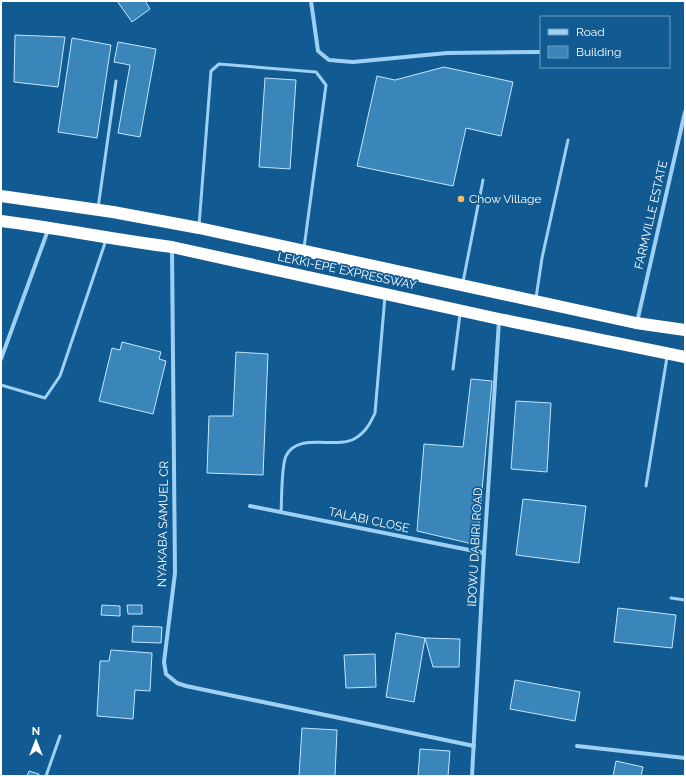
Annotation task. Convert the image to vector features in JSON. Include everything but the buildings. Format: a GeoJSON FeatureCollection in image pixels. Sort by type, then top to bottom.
{"type":"FeatureCollection","features":[{"type":"Feature","properties":{"kind":"highway","name":"LEKKI-EPE EXPRESSWAY"},"geometry":{"type":"LineString","coordinates":[[1,196],[98,210],[199,228],[535,302],[636,323],[685,330]]}},
{"type":"Feature","properties":{"kind":"highway","name":"LEKKI-EPE EXPRESSWAY"},"geometry":{"type":"LineString","coordinates":[[1,221],[49,227],[107,238],[172,247],[308,278],[385,292],[499,319],[685,357]]}},
{"type":"Feature","properties":{"kind":"street"},"geometry":{"type":"LineString","coordinates":[[311,1],[318,51],[329,60],[353,62],[447,52],[540,52]]}},
{"type":"Feature","properties":{"kind":"street","name":"FARMVILLE ESTATE"},"geometry":{"type":"LineString","coordinates":[[636,323],[685,112]]}},
{"type":"Feature","properties":{"kind":"street"},"geometry":{"type":"LineString","coordinates":[[1,359],[49,227]]}},
{"type":"Feature","properties":{"kind":"street","name":"NYAKABA SAMUEL CR"},"geometry":{"type":"LineString","coordinates":[[172,247],[175,573],[164,662],[166,674],[177,683],[186,686],[474,746]]}},
{"type":"Feature","properties":{"kind":"street","name":"IDOWU DABIRI ROAD"},"geometry":{"type":"LineString","coordinates":[[472,776],[499,319]]}},
{"type":"Feature","properties":{"kind":"street","name":"TALABI CLOSE"},"geometry":{"type":"LineString","coordinates":[[250,506],[484,554]]}},
{"type":"Feature","properties":{"kind":"street"},"geometry":{"type":"LineString","coordinates":[[577,746],[685,758]]}},
{"type":"Feature","properties":{"kind":"lane"},"geometry":{"type":"LineString","coordinates":[[199,228],[211,71],[219,64],[316,72],[326,85],[304,252]]}},
{"type":"Feature","properties":{"kind":"lane"},"geometry":{"type":"LineString","coordinates":[[98,210],[116,81]]}},
{"type":"Feature","properties":{"kind":"lane"},"geometry":{"type":"LineString","coordinates":[[535,302],[542,258],[568,140]]}},
{"type":"Feature","properties":{"kind":"lane"},"geometry":{"type":"LineString","coordinates":[[462,286],[483,180]]}},
{"type":"Feature","properties":{"kind":"lane"},"geometry":{"type":"LineString","coordinates":[[1,385],[45,398],[60,376],[107,238]]}},
{"type":"Feature","properties":{"kind":"lane"},"geometry":{"type":"LineString","coordinates":[[281,512],[285,458],[289,450],[298,444],[338,443],[354,439],[368,428],[373,418],[375,413],[385,292]]}},
{"type":"Feature","properties":{"kind":"lane"},"geometry":{"type":"LineString","coordinates":[[453,369],[460,310]]}},
{"type":"Feature","properties":{"kind":"lane"},"geometry":{"type":"LineString","coordinates":[[646,486],[668,353]]}},
{"type":"Feature","properties":{"kind":"lane"},"geometry":{"type":"LineString","coordinates":[[671,598],[685,600]]}},
{"type":"Feature","properties":{"kind":"lane"},"geometry":{"type":"LineString","coordinates":[[46,776],[60,736]]}},
{"type":"Feature","properties":{"kind":"place","name":"Chow Village"},"geometry":{"type":"Point","coordinates":[461,199]}}]}
